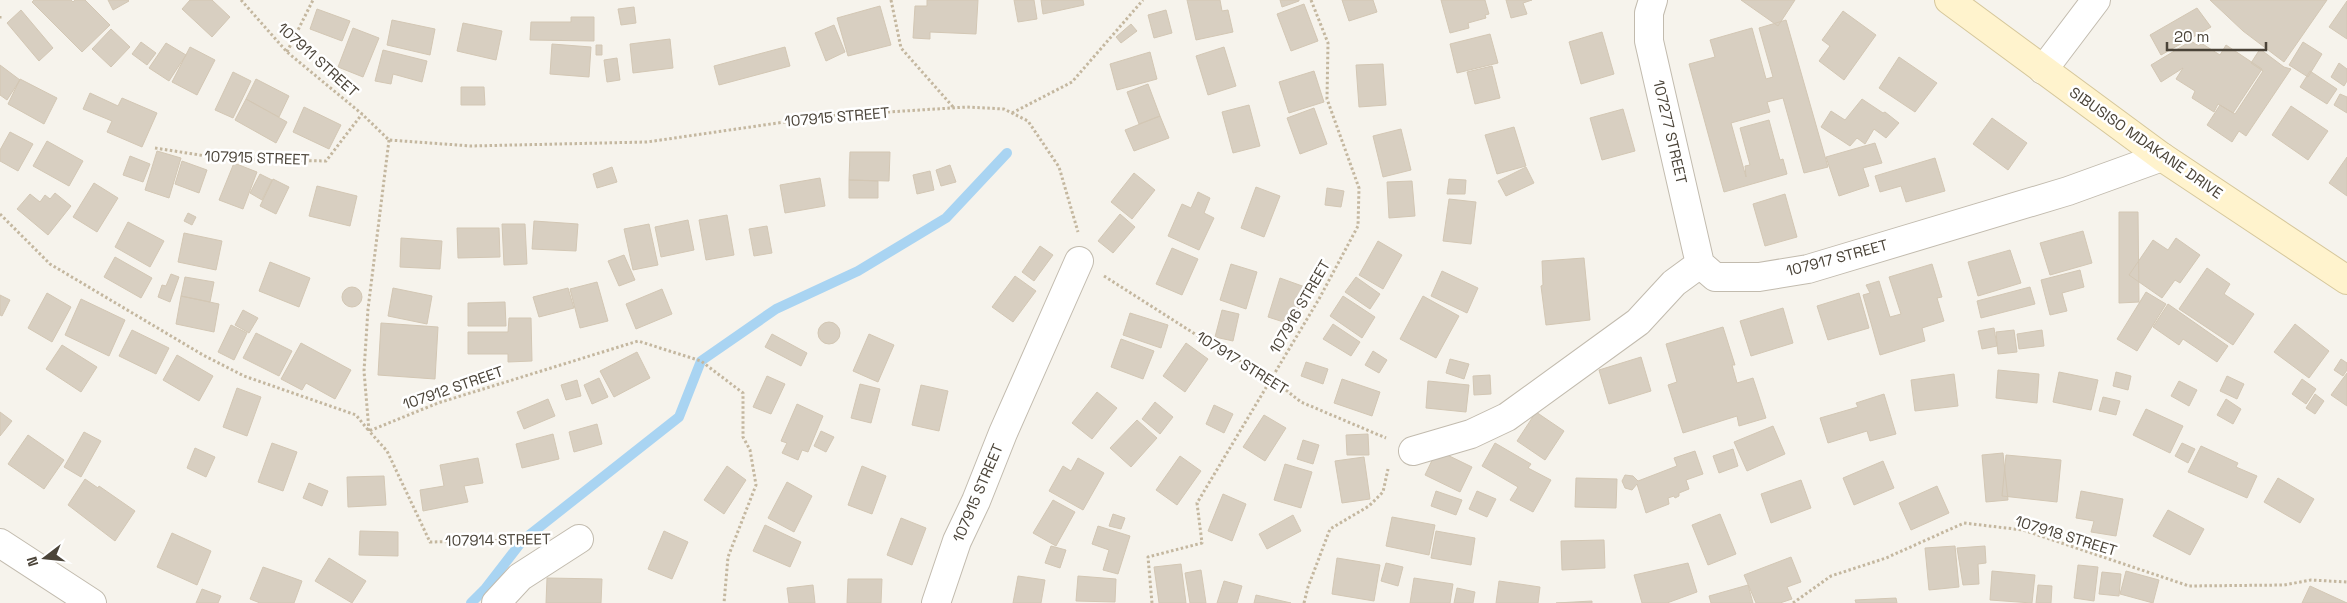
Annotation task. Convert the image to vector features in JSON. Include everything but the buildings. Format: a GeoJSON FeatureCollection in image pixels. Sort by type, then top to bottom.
{"type":"FeatureCollection","features":[{"type":"Feature","properties":{"kind":"street","name":"107277 STREET"},"geometry":{"type":"LineString","coordinates":[[1653,0],[1650,13],[1650,41],[1700,264]]}},
{"type":"Feature","properties":{"kind":"street","name":"SIBUSISO MDAKANE DRIVE"},"geometry":{"type":"LineString","coordinates":[[1949,0],[2162,157],[2347,280]]}},
{"type":"Feature","properties":{"kind":"street"},"geometry":{"type":"LineString","coordinates":[[2043,70],[2096,0]]}},
{"type":"Feature","properties":{"kind":"street","name":"107917 STREET"},"geometry":{"type":"LineString","coordinates":[[1700,264],[1715,277],[1759,277],[1808,269],[2068,191],[2162,157]]}},
{"type":"Feature","properties":{"kind":"street","name":"107915 STREET"},"geometry":{"type":"LineString","coordinates":[[936,603],[957,540],[976,501],[1003,433],[1079,261]]}},
{"type":"Feature","properties":{"kind":"street"},"geometry":{"type":"LineString","coordinates":[[1413,451],[1471,434],[1507,417],[1638,322],[1674,283],[1700,264]]}},
{"type":"Feature","properties":{"kind":"street","name":"107914 STREET"},"geometry":{"type":"LineString","coordinates":[[496,603],[520,577],[579,539]]}},
{"type":"Feature","properties":{"kind":"street"},"geometry":{"type":"LineString","coordinates":[[0,543],[92,603]]}},
{"type":"Feature","properties":{"kind":"path","name":"107911 STREET"},"geometry":{"type":"LineString","coordinates":[[241,0],[287,52],[362,114]]}},
{"type":"Feature","properties":{"kind":"path"},"geometry":{"type":"LineString","coordinates":[[287,52],[313,0]]}},
{"type":"Feature","properties":{"kind":"path"},"geometry":{"type":"LineString","coordinates":[[891,0],[901,48],[954,108]]}},
{"type":"Feature","properties":{"kind":"path"},"geometry":{"type":"LineString","coordinates":[[1012,113],[1072,82],[1143,0]]}},
{"type":"Feature","properties":{"kind":"path","name":"107916 STREET"},"geometry":{"type":"LineString","coordinates":[[1152,603],[1148,557],[1202,542],[1197,503],[1319,300],[1358,226],[1359,188],[1327,99],[1328,43],[1311,0]]}},
{"type":"Feature","properties":{"kind":"path","name":"107915 STREET"},"geometry":{"type":"LineString","coordinates":[[389,140],[471,146],[647,142],[826,116],[954,108],[1004,109],[1028,121],[1059,167],[1080,238],[1079,261]]}},
{"type":"Feature","properties":{"kind":"path"},"geometry":{"type":"LineString","coordinates":[[362,114],[389,140],[368,309],[364,371],[369,431]]}},
{"type":"Feature","properties":{"kind":"path","name":"107915 STREET"},"geometry":{"type":"LineString","coordinates":[[155,148],[225,159],[326,161],[362,114]]}},
{"type":"Feature","properties":{"kind":"path"},"geometry":{"type":"LineString","coordinates":[[0,214],[50,264],[203,355],[244,376],[356,415],[369,431]]}},
{"type":"Feature","properties":{"kind":"path","name":"107917 STREET"},"geometry":{"type":"LineString","coordinates":[[1079,261],[1218,348],[1272,379],[1302,402],[1413,451]]}},
{"type":"Feature","properties":{"kind":"path","name":"107912 STREET"},"geometry":{"type":"LineString","coordinates":[[369,431],[438,403],[638,341],[701,361],[743,393],[744,437],[750,450],[756,485],[728,557],[724,603]]}},
{"type":"Feature","properties":{"kind":"path","name":"107914 STREET"},"geometry":{"type":"LineString","coordinates":[[369,431],[387,451],[430,542],[523,540]]}},
{"type":"Feature","properties":{"kind":"path"},"geometry":{"type":"LineString","coordinates":[[1304,603],[1308,587],[1330,529],[1369,506],[1383,492],[1389,465],[1413,451]]}},
{"type":"Feature","properties":{"kind":"path","name":"107918 STREET"},"geometry":{"type":"LineString","coordinates":[[1793,603],[1832,576],[1886,558],[1964,523],[2022,530],[2189,586],[2284,585],[2311,580],[2347,582]]}},
{"type":"Feature","properties":{"kind":"waterway"},"geometry":{"type":"LineString","coordinates":[[471,603],[485,589],[523,540],[679,417],[701,361],[776,309],[858,271],[946,218],[1007,153]]}}]}
